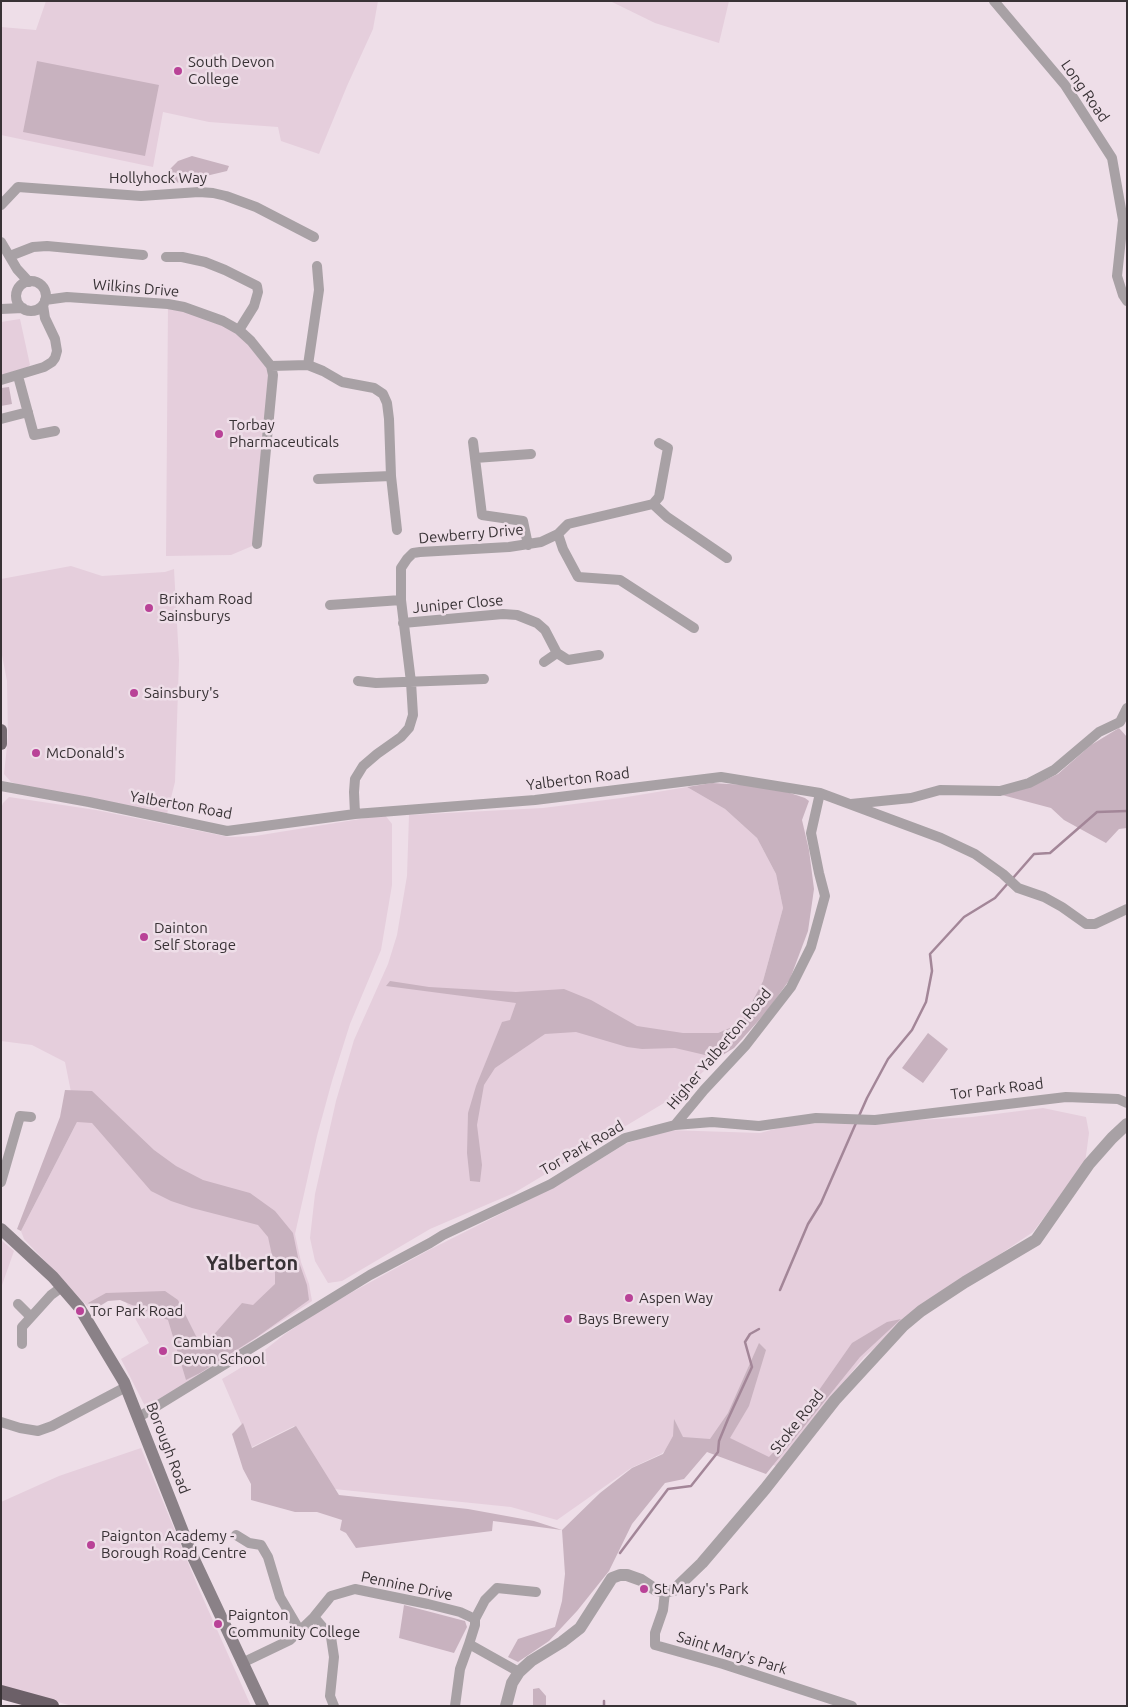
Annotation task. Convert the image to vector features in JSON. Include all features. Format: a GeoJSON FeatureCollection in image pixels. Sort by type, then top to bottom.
{"type":"FeatureCollection","features":[{"type":"Feature","properties":{"kind":"highway"},"geometry":{"type":"LineString","coordinates":[[1,1692],[52,1706]]}},
{"type":"Feature","properties":{"kind":"main road"},"geometry":{"type":"LineString","coordinates":[[1,730],[1,744]]}},
{"type":"Feature","properties":{"kind":"main road","name":"Borough Road"},"geometry":{"type":"LineString","coordinates":[[1,1229],[80,1306],[100,1339],[126,1387],[192,1555],[263,1706]]}},
{"type":"Feature","properties":{"kind":"street","name":"Long Road"},"geometry":{"type":"LineString","coordinates":[[994,1],[1065,85],[1112,158],[1123,220],[1117,276],[1123,296],[1127,301]]}},
{"type":"Feature","properties":{"kind":"street","name":"Hollyhock Way"},"geometry":{"type":"LineString","coordinates":[[1,205],[18,186],[142,196],[199,192],[213,193],[256,207],[314,237]]}},
{"type":"Feature","properties":{"kind":"street"},"geometry":{"type":"LineString","coordinates":[[2,245],[16,269],[20,305],[45,318]]}},
{"type":"Feature","properties":{"kind":"street"},"geometry":{"type":"LineString","coordinates":[[10,256],[33,247],[47,246],[143,255]]}},
{"type":"Feature","properties":{"kind":"street"},"geometry":{"type":"LineString","coordinates":[[166,257],[205,262],[248,280],[257,286],[258,292],[254,306],[239,330]]}},
{"type":"Feature","properties":{"kind":"street"},"geometry":{"type":"LineString","coordinates":[[308,365],[318,290],[317,266]]}},
{"type":"Feature","properties":{"kind":"street"},"geometry":{"type":"LineString","coordinates":[[16,269],[29,282]]}},
{"type":"Feature","properties":{"kind":"street","name":"Wilkins Drive"},"geometry":{"type":"LineString","coordinates":[[1,309],[18,292],[23,284],[29,282],[67,296],[176,305],[223,321],[239,330],[251,341],[271,366]]}},
{"type":"Feature","properties":{"kind":"street"},"geometry":{"type":"LineString","coordinates":[[1,380],[44,367],[55,358],[57,351],[55,339],[45,318],[44,302],[46,295],[43,288]]}},
{"type":"Feature","properties":{"kind":"street","name":"Wilkins Drive"},"geometry":{"type":"LineString","coordinates":[[1,309],[38,309],[44,302],[67,296]]}},
{"type":"Feature","properties":{"kind":"street"},"geometry":{"type":"LineString","coordinates":[[257,544],[268,416],[273,389],[274,375],[271,366],[308,365],[342,382],[374,388],[383,394],[389,418],[391,476],[397,530]]}},
{"type":"Feature","properties":{"kind":"street"},"geometry":{"type":"LineString","coordinates":[[18,376],[34,435],[55,431]]}},
{"type":"Feature","properties":{"kind":"street"},"geometry":{"type":"LineString","coordinates":[[1,418],[28,412]]}},
{"type":"Feature","properties":{"kind":"street"},"geometry":{"type":"LineString","coordinates":[[473,442],[482,516],[523,521],[528,545]]}},
{"type":"Feature","properties":{"kind":"street"},"geometry":{"type":"LineString","coordinates":[[659,443],[668,448],[659,497],[653,504],[667,517],[726,558]]}},
{"type":"Feature","properties":{"kind":"street"},"geometry":{"type":"LineString","coordinates":[[475,458],[531,454]]}},
{"type":"Feature","properties":{"kind":"street"},"geometry":{"type":"LineString","coordinates":[[318,479],[391,476]]}},
{"type":"Feature","properties":{"kind":"street","name":"Dewberry Drive"},"geometry":{"type":"LineString","coordinates":[[355,814],[355,778],[363,766],[401,737],[409,728],[413,715],[401,600],[401,568],[413,553],[528,545],[541,542],[558,534],[568,524],[653,504]]}},
{"type":"Feature","properties":{"kind":"street"},"geometry":{"type":"LineString","coordinates":[[558,534],[563,549],[578,577],[620,580],[694,628]]}},
{"type":"Feature","properties":{"kind":"street"},"geometry":{"type":"LineString","coordinates":[[330,605],[401,600]]}},
{"type":"Feature","properties":{"kind":"street","name":"Juniper Close"},"geometry":{"type":"LineString","coordinates":[[403,624],[503,614],[516,615],[538,623],[545,630],[557,653]]}},
{"type":"Feature","properties":{"kind":"street"},"geometry":{"type":"LineString","coordinates":[[544,662],[557,653],[568,660],[599,655]]}},
{"type":"Feature","properties":{"kind":"street"},"geometry":{"type":"LineString","coordinates":[[358,681],[376,683],[484,679]]}},
{"type":"Feature","properties":{"kind":"street"},"geometry":{"type":"LineString","coordinates":[[848,804],[911,798],[940,790],[1000,791],[1029,783],[1054,770],[1099,732],[1120,722],[1127,708]]}},
{"type":"Feature","properties":{"kind":"street","name":"Yalberton Road"},"geometry":{"type":"LineString","coordinates":[[1,786],[227,831],[355,814],[535,800],[721,777],[820,793],[941,838],[975,854],[1003,874],[1018,888],[1044,897],[1086,924],[1095,924],[1127,909]]}},
{"type":"Feature","properties":{"kind":"street","name":"Higher Yalberton Road"},"geometry":{"type":"LineString","coordinates":[[674,1125],[746,1045],[791,986],[811,947],[825,896],[811,833],[820,793]]}},
{"type":"Feature","properties":{"kind":"street","name":"Tor Park Road"},"geometry":{"type":"LineString","coordinates":[[139,1417],[370,1275],[443,1234],[551,1184],[625,1138],[674,1125],[712,1122],[758,1126],[816,1118],[866,1120],[1066,1097],[1118,1099],[1127,1103]]}},
{"type":"Feature","properties":{"kind":"street"},"geometry":{"type":"LineString","coordinates":[[1,1182],[20,1116],[30,1117]]}},
{"type":"Feature","properties":{"kind":"street","name":"Stoke Road"},"geometry":{"type":"LineString","coordinates":[[665,1592],[674,1590],[702,1563],[765,1489],[835,1400],[902,1326],[965,1282],[1036,1240],[1089,1164],[1127,1124]]}},
{"type":"Feature","properties":{"kind":"street"},"geometry":{"type":"LineString","coordinates":[[22,1344],[22,1327],[51,1295],[62,1287]]}},
{"type":"Feature","properties":{"kind":"street"},"geometry":{"type":"LineString","coordinates":[[18,1304],[31,1317]]}},
{"type":"Feature","properties":{"kind":"street"},"geometry":{"type":"LineString","coordinates":[[1,1422],[38,1431],[52,1426],[126,1387]]}},
{"type":"Feature","properties":{"kind":"street"},"geometry":{"type":"LineString","coordinates":[[236,1535],[249,1543],[261,1545],[268,1557],[280,1597],[300,1631]]}},
{"type":"Feature","properties":{"kind":"street"},"geometry":{"type":"LineString","coordinates":[[506,1706],[512,1683],[519,1672],[531,1661],[562,1642],[580,1628],[612,1578],[628,1575],[641,1580],[656,1590],[665,1592]]}},
{"type":"Feature","properties":{"kind":"street"},"geometry":{"type":"LineString","coordinates":[[455,1706],[460,1669],[475,1626],[475,1619],[485,1600],[497,1588],[536,1592]]}},
{"type":"Feature","properties":{"kind":"street","name":"Pennine Drive"},"geometry":{"type":"LineString","coordinates":[[242,1663],[290,1640],[314,1617],[331,1596],[354,1589],[428,1604],[460,1612],[475,1619]]}},
{"type":"Feature","properties":{"kind":"street","name":"Saint Mary's Park"},"geometry":{"type":"LineString","coordinates":[[665,1592],[663,1610],[654,1633],[656,1645],[723,1664],[852,1706]]}},
{"type":"Feature","properties":{"kind":"street"},"geometry":{"type":"LineString","coordinates":[[314,1617],[331,1637],[334,1657],[330,1696],[334,1706]]}},
{"type":"Feature","properties":{"kind":"street"},"geometry":{"type":"LineString","coordinates":[[469,1644],[519,1672]]}},
{"type":"Feature","properties":{"kind":"shaded area","name":"South Devon College"},"geometry":{"type":"Polygon","coordinates":[[[46,1],[378,1],[373,29],[319,154],[281,141],[278,127],[209,122],[163,112],[153,167],[1,135],[1,27],[36,30],[46,1]]]}},
{"type":"Feature","properties":{"kind":"shaded area"},"geometry":{"type":"Polygon","coordinates":[[[610,1],[729,1],[719,43],[655,23],[610,1]]]}},
{"type":"Feature","properties":{"kind":"shaded area"},"geometry":{"type":"Polygon","coordinates":[[[37,61],[159,85],[145,156],[23,132],[37,61]]]}},
{"type":"Feature","properties":{"kind":"shaded area"},"geometry":{"type":"Polygon","coordinates":[[[192,156],[229,166],[227,171],[172,184],[168,171],[178,161],[192,156]]]}},
{"type":"Feature","properties":{"kind":"shaded area"},"geometry":{"type":"Polygon","coordinates":[[[168,304],[223,321],[271,366],[257,544],[231,555],[166,556],[168,304]]]}},
{"type":"Feature","properties":{"kind":"shaded area"},"geometry":{"type":"Polygon","coordinates":[[[20,319],[30,365],[18,376],[1,380],[1,322],[20,319]]]}},
{"type":"Feature","properties":{"kind":"shaded area"},"geometry":{"type":"Polygon","coordinates":[[[9,387],[12,404],[1,406],[1,388],[9,387]]]}},
{"type":"Feature","properties":{"kind":"shaded area"},"geometry":{"type":"Polygon","coordinates":[[[71,566],[102,576],[165,572],[174,569],[179,660],[175,782],[167,814],[20,785],[11,782],[4,774],[8,737],[7,681],[1,650],[1,579],[71,566]]]}},
{"type":"Feature","properties":{"kind":"shaded area"},"geometry":{"type":"Polygon","coordinates":[[[1119,728],[1127,737],[1127,828],[1119,829],[1106,843],[1064,820],[1051,808],[1002,795],[1030,787],[1058,774],[1091,745],[1119,728]]]}},
{"type":"Feature","properties":{"kind":"shaded area"},"geometry":{"type":"Polygon","coordinates":[[[712,783],[746,785],[787,792],[809,801],[802,820],[809,850],[814,889],[808,931],[790,979],[768,1010],[734,1048],[718,1058],[675,1048],[642,1049],[627,1047],[576,1032],[545,1034],[495,1068],[484,1085],[477,1125],[482,1165],[480,1182],[470,1181],[467,1153],[468,1113],[476,1086],[502,1022],[510,1020],[516,1003],[386,986],[390,981],[429,987],[516,992],[564,989],[591,1000],[637,1026],[683,1033],[718,1033],[741,1023],[763,981],[783,908],[776,874],[757,838],[725,809],[687,787],[712,783]]]}},
{"type":"Feature","properties":{"kind":"shaded area"},"geometry":{"type":"Polygon","coordinates":[[[687,787],[725,809],[757,838],[776,874],[783,908],[763,981],[741,1023],[718,1033],[718,1058],[679,1094],[514,1193],[430,1229],[342,1281],[328,1283],[315,1261],[310,1238],[315,1194],[336,1101],[354,1040],[388,964],[397,935],[407,876],[409,815],[543,808],[687,787]]]}},
{"type":"Feature","properties":{"kind":"shaded area"},"geometry":{"type":"Polygon","coordinates":[[[9,797],[96,810],[229,837],[255,836],[385,815],[392,824],[392,885],[381,950],[350,1024],[332,1081],[317,1136],[295,1234],[312,1301],[201,1375],[146,1408],[121,1359],[149,1343],[123,1297],[107,1300],[90,1309],[24,1239],[21,1231],[77,1122],[65,1062],[32,1045],[1,1041],[1,809],[3,803],[9,797]]]}},
{"type":"Feature","properties":{"kind":"shaded area"},"geometry":{"type":"Polygon","coordinates":[[[928,1033],[948,1049],[923,1083],[902,1068],[928,1033]]]}},
{"type":"Feature","properties":{"kind":"shaded area"},"geometry":{"type":"Polygon","coordinates":[[[65,1090],[92,1091],[154,1150],[176,1166],[203,1180],[250,1193],[275,1211],[293,1233],[299,1262],[307,1285],[309,1300],[257,1337],[186,1380],[168,1320],[120,1300],[108,1301],[95,1309],[88,1303],[106,1293],[165,1291],[178,1300],[202,1348],[242,1303],[253,1305],[275,1284],[275,1269],[268,1237],[258,1225],[192,1208],[171,1201],[151,1191],[92,1123],[77,1122],[21,1231],[17,1229],[60,1117],[65,1090]]]}},
{"type":"Feature","properties":{"kind":"shaded area"},"geometry":{"type":"Polygon","coordinates":[[[1043,1108],[1086,1117],[1089,1133],[1085,1163],[1033,1232],[963,1279],[900,1326],[864,1357],[776,1466],[699,1441],[674,1443],[661,1454],[631,1468],[557,1520],[511,1507],[334,1489],[294,1426],[250,1448],[222,1379],[247,1364],[285,1334],[325,1307],[429,1250],[562,1183],[625,1144],[667,1130],[760,1133],[794,1124],[866,1123],[972,1117],[1043,1108]]]}},
{"type":"Feature","properties":{"kind":"shaded area"},"geometry":{"type":"Polygon","coordinates":[[[1,1240],[14,1251],[1,1288],[1,1240]]]}},
{"type":"Feature","properties":{"kind":"shaded area"},"geometry":{"type":"Polygon","coordinates":[[[901,1319],[860,1357],[766,1474],[707,1452],[684,1479],[665,1483],[632,1524],[609,1571],[577,1611],[549,1641],[518,1662],[508,1657],[518,1639],[555,1627],[562,1601],[565,1574],[562,1530],[600,1493],[632,1468],[663,1454],[673,1436],[674,1419],[683,1437],[710,1439],[728,1413],[759,1343],[766,1350],[749,1406],[730,1438],[769,1457],[782,1443],[852,1343],[887,1322],[901,1319]]]}},
{"type":"Feature","properties":{"kind":"shaded area"},"geometry":{"type":"Polygon","coordinates":[[[243,1423],[252,1448],[296,1426],[339,1495],[468,1509],[534,1521],[562,1530],[493,1521],[492,1531],[356,1548],[346,1533],[340,1530],[342,1520],[317,1512],[295,1512],[251,1500],[251,1484],[243,1469],[232,1434],[243,1423]]]}},
{"type":"Feature","properties":{"kind":"shaded area","name":"Paignton Academy - Borough Road Centre"},"geometry":{"type":"Polygon","coordinates":[[[141,1448],[198,1587],[251,1706],[72,1706],[1,1686],[1,1502],[59,1476],[141,1448]]]}},
{"type":"Feature","properties":{"kind":"shaded area"},"geometry":{"type":"Polygon","coordinates":[[[404,1605],[465,1621],[467,1627],[454,1653],[399,1638],[404,1605]]]}},
{"type":"Feature","properties":{"kind":"shaded area"},"geometry":{"type":"Polygon","coordinates":[[[539,1688],[546,1696],[546,1706],[533,1706],[533,1689],[539,1688]]]}},
{"type":"Feature","properties":{"kind":"waterway"},"geometry":{"type":"LineString","coordinates":[[1013,878],[1034,854],[1050,853],[1097,812],[1127,811]]}},
{"type":"Feature","properties":{"kind":"waterway"},"geometry":{"type":"LineString","coordinates":[[859,1116],[888,1059],[912,1030],[926,1002],[932,971],[930,954],[964,917],[995,898],[1009,882]]}},
{"type":"Feature","properties":{"kind":"waterway"},"geometry":{"type":"LineString","coordinates":[[780,1290],[808,1224],[821,1203],[856,1123]]}},
{"type":"Feature","properties":{"kind":"waterway"},"geometry":{"type":"LineString","coordinates":[[620,1553],[668,1489],[691,1486],[718,1452],[719,1441],[752,1367],[745,1342],[750,1334],[759,1329]]}},
{"type":"Feature","properties":{"kind":"waterway"},"geometry":{"type":"LineString","coordinates":[[604,1701],[604,1706]]}},
{"type":"Feature","properties":{"kind":"place","name":"South Devon College"},"geometry":{"type":"Point","coordinates":[178,71]}},
{"type":"Feature","properties":{"kind":"place","name":"Torbay Pharmaceuticals"},"geometry":{"type":"Point","coordinates":[219,434]}},
{"type":"Feature","properties":{"kind":"place","name":"Brixham Road Sainsburys"},"geometry":{"type":"Point","coordinates":[149,608]}},
{"type":"Feature","properties":{"kind":"place","name":"Sainsbury's"},"geometry":{"type":"Point","coordinates":[134,693]}},
{"type":"Feature","properties":{"kind":"place","name":"McDonald's"},"geometry":{"type":"Point","coordinates":[36,753]}},
{"type":"Feature","properties":{"kind":"place","name":"Dainton Self Storage"},"geometry":{"type":"Point","coordinates":[144,937]}},
{"type":"Feature","properties":{"kind":"place","name":"Aspen Way"},"geometry":{"type":"Point","coordinates":[629,1298]}},
{"type":"Feature","properties":{"kind":"place","name":"Tor Park Road"},"geometry":{"type":"Point","coordinates":[80,1311]}},
{"type":"Feature","properties":{"kind":"place","name":"Bays Brewery"},"geometry":{"type":"Point","coordinates":[568,1319]}},
{"type":"Feature","properties":{"kind":"place","name":"Cambian Devon School"},"geometry":{"type":"Point","coordinates":[163,1351]}},
{"type":"Feature","properties":{"kind":"place","name":"Paignton Academy - Borough Road Centre"},"geometry":{"type":"Point","coordinates":[91,1545]}},
{"type":"Feature","properties":{"kind":"place","name":"St Mary's Park"},"geometry":{"type":"Point","coordinates":[644,1589]}},
{"type":"Feature","properties":{"kind":"place","name":"Paignton Community College"},"geometry":{"type":"Point","coordinates":[218,1624]}},
{"type":"Feature","properties":{"kind":"district","name":"Yalberton"},"geometry":{"type":"Point","coordinates":[252,1263]}}]}
